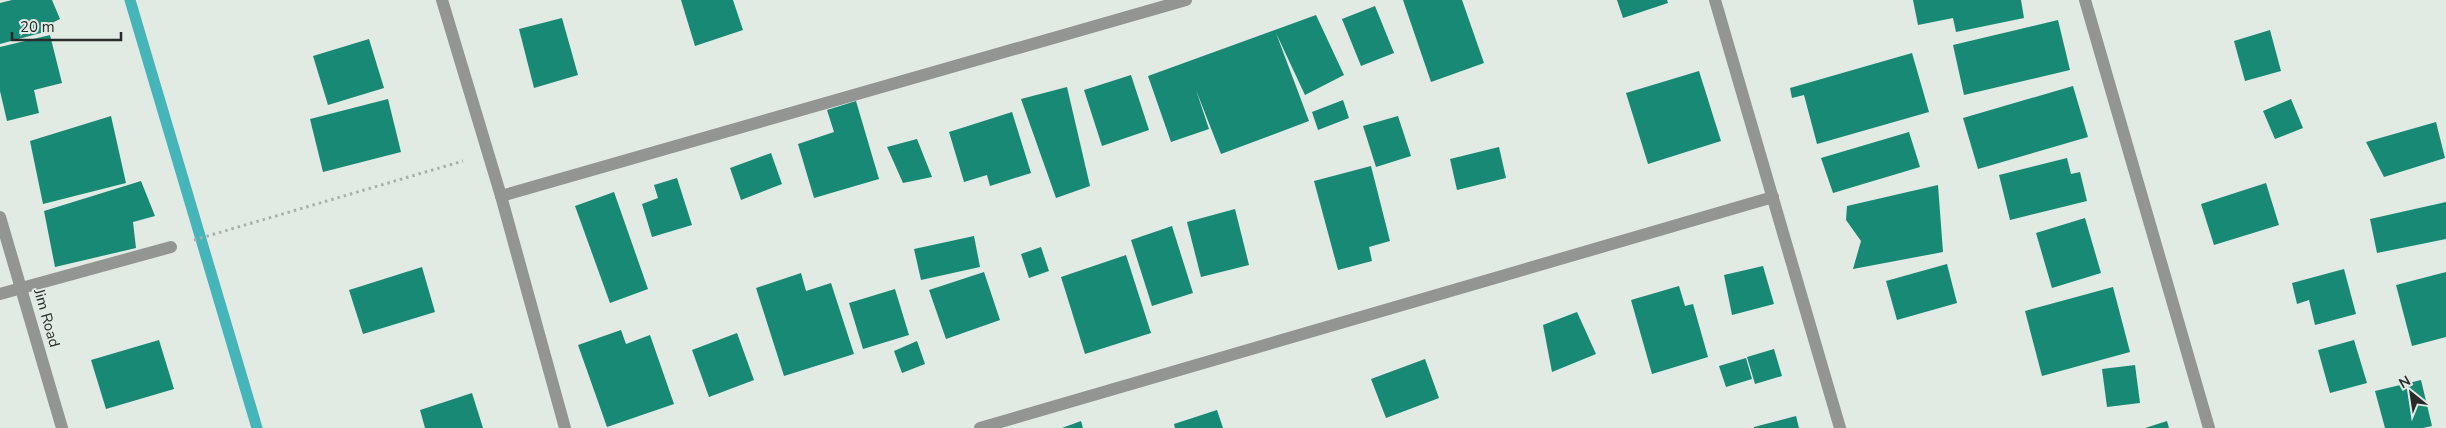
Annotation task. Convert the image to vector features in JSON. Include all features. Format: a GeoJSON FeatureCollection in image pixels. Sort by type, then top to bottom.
{"type":"FeatureCollection","features":[{"type":"Feature","properties":{"kind":"street"},"geometry":{"type":"LineString","coordinates":[[442,0],[501,196],[565,428]]}},
{"type":"Feature","properties":{"kind":"street"},"geometry":{"type":"LineString","coordinates":[[501,196],[1186,0]]}},
{"type":"Feature","properties":{"kind":"street"},"geometry":{"type":"LineString","coordinates":[[1714,0],[1840,428]]}},
{"type":"Feature","properties":{"kind":"street"},"geometry":{"type":"LineString","coordinates":[[2085,0],[2209,428]]}},
{"type":"Feature","properties":{"kind":"street"},"geometry":{"type":"LineString","coordinates":[[980,428],[1773,197]]}},
{"type":"Feature","properties":{"kind":"street","name":"Jim Road"},"geometry":{"type":"LineString","coordinates":[[0,217],[62,428]]}},
{"type":"Feature","properties":{"kind":"street"},"geometry":{"type":"LineString","coordinates":[[0,294],[171,246]]}},
{"type":"Feature","properties":{"kind":"path"},"geometry":{"type":"LineString","coordinates":[[171,246],[488,154]]}},
{"type":"Feature","properties":{"kind":"building"},"geometry":{"type":"Polygon","coordinates":[[[12,0],[52,0],[60,19],[46,26],[48,31],[0,44],[0,3],[12,0]]]}},
{"type":"Feature","properties":{"kind":"building"},"geometry":{"type":"Polygon","coordinates":[[[681,0],[733,0],[743,30],[695,46],[681,0]]]}},
{"type":"Feature","properties":{"kind":"building"},"geometry":{"type":"Polygon","coordinates":[[[1403,0],[1462,0],[1484,63],[1431,82],[1403,0]]]}},
{"type":"Feature","properties":{"kind":"building"},"geometry":{"type":"Polygon","coordinates":[[[1617,0],[1667,0],[1668,3],[1623,18],[1617,0]]]}},
{"type":"Feature","properties":{"kind":"building"},"geometry":{"type":"Polygon","coordinates":[[[1913,0],[2021,0],[2024,18],[1956,32],[1953,18],[1918,25],[1913,0]]]}},
{"type":"Feature","properties":{"kind":"building"},"geometry":{"type":"Polygon","coordinates":[[[1375,6],[1394,53],[1361,66],[1342,19],[1375,6]]]}},
{"type":"Feature","properties":{"kind":"building"},"geometry":{"type":"Polygon","coordinates":[[[1316,15],[1344,75],[1305,95],[1276,33],[1309,121],[1221,154],[1196,90],[1209,129],[1171,142],[1148,76],[1316,15]]]}},
{"type":"Feature","properties":{"kind":"building"},"geometry":{"type":"Polygon","coordinates":[[[562,18],[578,75],[534,88],[519,29],[562,18]]]}},
{"type":"Feature","properties":{"kind":"building"},"geometry":{"type":"Polygon","coordinates":[[[2058,20],[2070,70],[1964,95],[1953,45],[2058,20]]]}},
{"type":"Feature","properties":{"kind":"building"},"geometry":{"type":"Polygon","coordinates":[[[2270,30],[2281,71],[2245,81],[2234,41],[2270,30]]]}},
{"type":"Feature","properties":{"kind":"building"},"geometry":{"type":"Polygon","coordinates":[[[50,35],[62,83],[34,90],[39,113],[7,121],[0,91],[0,47],[50,35]]]}},
{"type":"Feature","properties":{"kind":"building"},"geometry":{"type":"Polygon","coordinates":[[[369,39],[384,88],[328,105],[313,56],[369,39]]]}},
{"type":"Feature","properties":{"kind":"building"},"geometry":{"type":"Polygon","coordinates":[[[1912,53],[1929,112],[1817,144],[1804,95],[1792,98],[1790,88],[1912,53]]]}},
{"type":"Feature","properties":{"kind":"building"},"geometry":{"type":"Polygon","coordinates":[[[1699,71],[1721,141],[1648,164],[1626,93],[1699,71]]]}},
{"type":"Feature","properties":{"kind":"building"},"geometry":{"type":"Polygon","coordinates":[[[1131,75],[1149,130],[1102,146],[1084,90],[1131,75]]]}},
{"type":"Feature","properties":{"kind":"building"},"geometry":{"type":"Polygon","coordinates":[[[2073,86],[2088,137],[1978,169],[1963,118],[2073,86]]]}},
{"type":"Feature","properties":{"kind":"building"},"geometry":{"type":"Polygon","coordinates":[[[1067,87],[1090,186],[1056,198],[1021,99],[1067,87]]]}},
{"type":"Feature","properties":{"kind":"building"},"geometry":{"type":"Polygon","coordinates":[[[388,99],[401,152],[323,172],[310,119],[388,99]]]}},
{"type":"Feature","properties":{"kind":"building"},"geometry":{"type":"Polygon","coordinates":[[[2291,99],[2303,128],[2275,139],[2263,111],[2291,99]]]}},
{"type":"Feature","properties":{"kind":"building"},"geometry":{"type":"Polygon","coordinates":[[[1343,100],[1349,118],[1318,130],[1312,112],[1343,100]]]}},
{"type":"Feature","properties":{"kind":"building"},"geometry":{"type":"Polygon","coordinates":[[[856,101],[879,179],[814,198],[798,144],[834,132],[827,110],[856,101]]]}},
{"type":"Feature","properties":{"kind":"building"},"geometry":{"type":"Polygon","coordinates":[[[1012,112],[1031,173],[990,186],[987,175],[964,182],[949,132],[1012,112]]]}},
{"type":"Feature","properties":{"kind":"building"},"geometry":{"type":"Polygon","coordinates":[[[111,116],[126,183],[43,204],[30,141],[111,116]]]}},
{"type":"Feature","properties":{"kind":"building"},"geometry":{"type":"Polygon","coordinates":[[[1398,116],[1411,156],[1376,167],[1363,126],[1398,116]]]}},
{"type":"Feature","properties":{"kind":"building"},"geometry":{"type":"Polygon","coordinates":[[[2436,122],[2445,158],[2384,177],[2366,142],[2436,122]]]}},
{"type":"Feature","properties":{"kind":"building"},"geometry":{"type":"Polygon","coordinates":[[[1909,132],[1920,167],[1833,193],[1821,158],[1909,132]]]}},
{"type":"Feature","properties":{"kind":"building"},"geometry":{"type":"Polygon","coordinates":[[[917,139],[932,177],[903,183],[887,147],[917,139]]]}},
{"type":"Feature","properties":{"kind":"building"},"geometry":{"type":"Polygon","coordinates":[[[1499,147],[1506,178],[1457,190],[1450,159],[1499,147]]]}},
{"type":"Feature","properties":{"kind":"building"},"geometry":{"type":"Polygon","coordinates":[[[771,153],[782,184],[741,200],[730,168],[771,153]]]}},
{"type":"Feature","properties":{"kind":"building"},"geometry":{"type":"Polygon","coordinates":[[[2067,158],[2071,174],[2080,172],[2087,201],[2010,220],[1999,175],[2067,158]]]}},
{"type":"Feature","properties":{"kind":"building"},"geometry":{"type":"Polygon","coordinates":[[[1371,166],[1390,241],[1369,247],[1372,261],[1338,270],[1314,181],[1371,166]]]}},
{"type":"Feature","properties":{"kind":"building"},"geometry":{"type":"Polygon","coordinates":[[[677,178],[692,225],[652,237],[642,204],[658,198],[654,185],[677,178]]]}},
{"type":"Feature","properties":{"kind":"building"},"geometry":{"type":"Polygon","coordinates":[[[141,181],[155,216],[133,222],[136,248],[55,267],[44,211],[141,181]]]}},
{"type":"Feature","properties":{"kind":"building"},"geometry":{"type":"Polygon","coordinates":[[[2266,183],[2279,225],[2214,245],[2201,204],[2266,183]]]}},
{"type":"Feature","properties":{"kind":"building"},"geometry":{"type":"Polygon","coordinates":[[[1938,185],[1943,252],[1853,269],[1861,241],[1846,220],[1847,206],[1938,185]]]}},
{"type":"Feature","properties":{"kind":"building"},"geometry":{"type":"Polygon","coordinates":[[[614,192],[648,289],[610,303],[575,206],[614,192]]]}},
{"type":"Feature","properties":{"kind":"building"},"geometry":{"type":"Polygon","coordinates":[[[2446,202],[2446,239],[2377,253],[2370,219],[2446,202]]]}},
{"type":"Feature","properties":{"kind":"building"},"geometry":{"type":"Polygon","coordinates":[[[1235,209],[1249,265],[1201,277],[1187,222],[1235,209]]]}},
{"type":"Feature","properties":{"kind":"building"},"geometry":{"type":"Polygon","coordinates":[[[2085,218],[2101,273],[2052,288],[2036,233],[2085,218]]]}},
{"type":"Feature","properties":{"kind":"building"},"geometry":{"type":"Polygon","coordinates":[[[1172,226],[1193,293],[1152,306],[1131,240],[1172,226]]]}},
{"type":"Feature","properties":{"kind":"building"},"geometry":{"type":"Polygon","coordinates":[[[974,236],[980,267],[921,280],[914,249],[974,236]]]}},
{"type":"Feature","properties":{"kind":"building"},"geometry":{"type":"Polygon","coordinates":[[[1041,247],[1049,271],[1029,278],[1021,254],[1041,247]]]}},
{"type":"Feature","properties":{"kind":"building"},"geometry":{"type":"Polygon","coordinates":[[[1126,255],[1151,333],[1085,354],[1061,277],[1126,255]]]}},
{"type":"Feature","properties":{"kind":"building"},"geometry":{"type":"Polygon","coordinates":[[[1947,264],[1957,303],[1897,320],[1886,281],[1947,264]]]}},
{"type":"Feature","properties":{"kind":"building"},"geometry":{"type":"Polygon","coordinates":[[[1763,266],[1774,304],[1732,315],[1724,275],[1763,266]]]}},
{"type":"Feature","properties":{"kind":"building"},"geometry":{"type":"Polygon","coordinates":[[[422,267],[435,312],[363,334],[349,290],[422,267]]]}},
{"type":"Feature","properties":{"kind":"building"},"geometry":{"type":"Polygon","coordinates":[[[2344,269],[2356,314],[2315,325],[2309,300],[2297,304],[2292,283],[2344,269]]]}},
{"type":"Feature","properties":{"kind":"building"},"geometry":{"type":"Polygon","coordinates":[[[984,272],[1000,320],[946,339],[929,290],[984,272]]]}},
{"type":"Feature","properties":{"kind":"building"},"geometry":{"type":"Polygon","coordinates":[[[2446,272],[2446,337],[2412,346],[2396,285],[2446,272]]]}},
{"type":"Feature","properties":{"kind":"building"},"geometry":{"type":"Polygon","coordinates":[[[801,273],[806,291],[831,283],[854,354],[784,376],[756,288],[801,273]]]}},
{"type":"Feature","properties":{"kind":"building"},"geometry":{"type":"Polygon","coordinates":[[[1679,286],[1685,306],[1693,304],[1708,357],[1652,374],[1631,300],[1679,286]]]}},
{"type":"Feature","properties":{"kind":"building"},"geometry":{"type":"Polygon","coordinates":[[[2113,287],[2130,352],[2042,376],[2025,311],[2113,287]]]}},
{"type":"Feature","properties":{"kind":"building"},"geometry":{"type":"Polygon","coordinates":[[[895,289],[909,335],[863,349],[849,303],[895,289]]]}},
{"type":"Feature","properties":{"kind":"building"},"geometry":{"type":"Polygon","coordinates":[[[1577,312],[1596,354],[1552,372],[1543,325],[1577,312]]]}},
{"type":"Feature","properties":{"kind":"building"},"geometry":{"type":"Polygon","coordinates":[[[621,330],[626,344],[650,335],[674,404],[607,427],[578,345],[621,330]]]}},
{"type":"Feature","properties":{"kind":"building"},"geometry":{"type":"Polygon","coordinates":[[[737,333],[754,380],[709,397],[692,350],[737,333]]]}},
{"type":"Feature","properties":{"kind":"building"},"geometry":{"type":"Polygon","coordinates":[[[159,340],[174,389],[106,409],[91,360],[159,340]]]}},
{"type":"Feature","properties":{"kind":"building"},"geometry":{"type":"Polygon","coordinates":[[[2354,340],[2367,383],[2330,393],[2318,350],[2354,340]]]}},
{"type":"Feature","properties":{"kind":"building"},"geometry":{"type":"Polygon","coordinates":[[[917,341],[925,364],[902,373],[894,351],[917,341]]]}},
{"type":"Feature","properties":{"kind":"building"},"geometry":{"type":"Polygon","coordinates":[[[1774,349],[1782,376],[1755,384],[1747,357],[1774,349]]]}},
{"type":"Feature","properties":{"kind":"building"},"geometry":{"type":"Polygon","coordinates":[[[1746,358],[1752,379],[1726,387],[1719,366],[1746,358]]]}},
{"type":"Feature","properties":{"kind":"building"},"geometry":{"type":"Polygon","coordinates":[[[1425,359],[1439,398],[1386,418],[1371,379],[1425,359]]]}},
{"type":"Feature","properties":{"kind":"building"},"geometry":{"type":"Polygon","coordinates":[[[2135,365],[2140,403],[2107,407],[2102,369],[2135,365]]]}},
{"type":"Feature","properties":{"kind":"building"},"geometry":{"type":"Polygon","coordinates":[[[2421,380],[2432,426],[2423,428],[2385,428],[2375,391],[2421,380]]]}},
{"type":"Feature","properties":{"kind":"building"},"geometry":{"type":"Polygon","coordinates":[[[472,393],[483,428],[425,428],[420,410],[472,393]]]}},
{"type":"Feature","properties":{"kind":"building"},"geometry":{"type":"Polygon","coordinates":[[[1217,410],[1223,428],[1175,428],[1174,424],[1217,410]]]}},
{"type":"Feature","properties":{"kind":"building"},"geometry":{"type":"Polygon","coordinates":[[[1796,416],[1799,428],[1754,428],[1754,427],[1796,416]]]}},
{"type":"Feature","properties":{"kind":"building"},"geometry":{"type":"Polygon","coordinates":[[[1081,421],[1083,428],[1062,428],[1081,421]]]}},
{"type":"Feature","properties":{"kind":"building"},"geometry":{"type":"Polygon","coordinates":[[[2167,421],[2169,428],[2145,428],[2167,421]]]}},
{"type":"Feature","properties":{"kind":"waterway"},"geometry":{"type":"LineString","coordinates":[[130,0],[257,428]]}}]}
